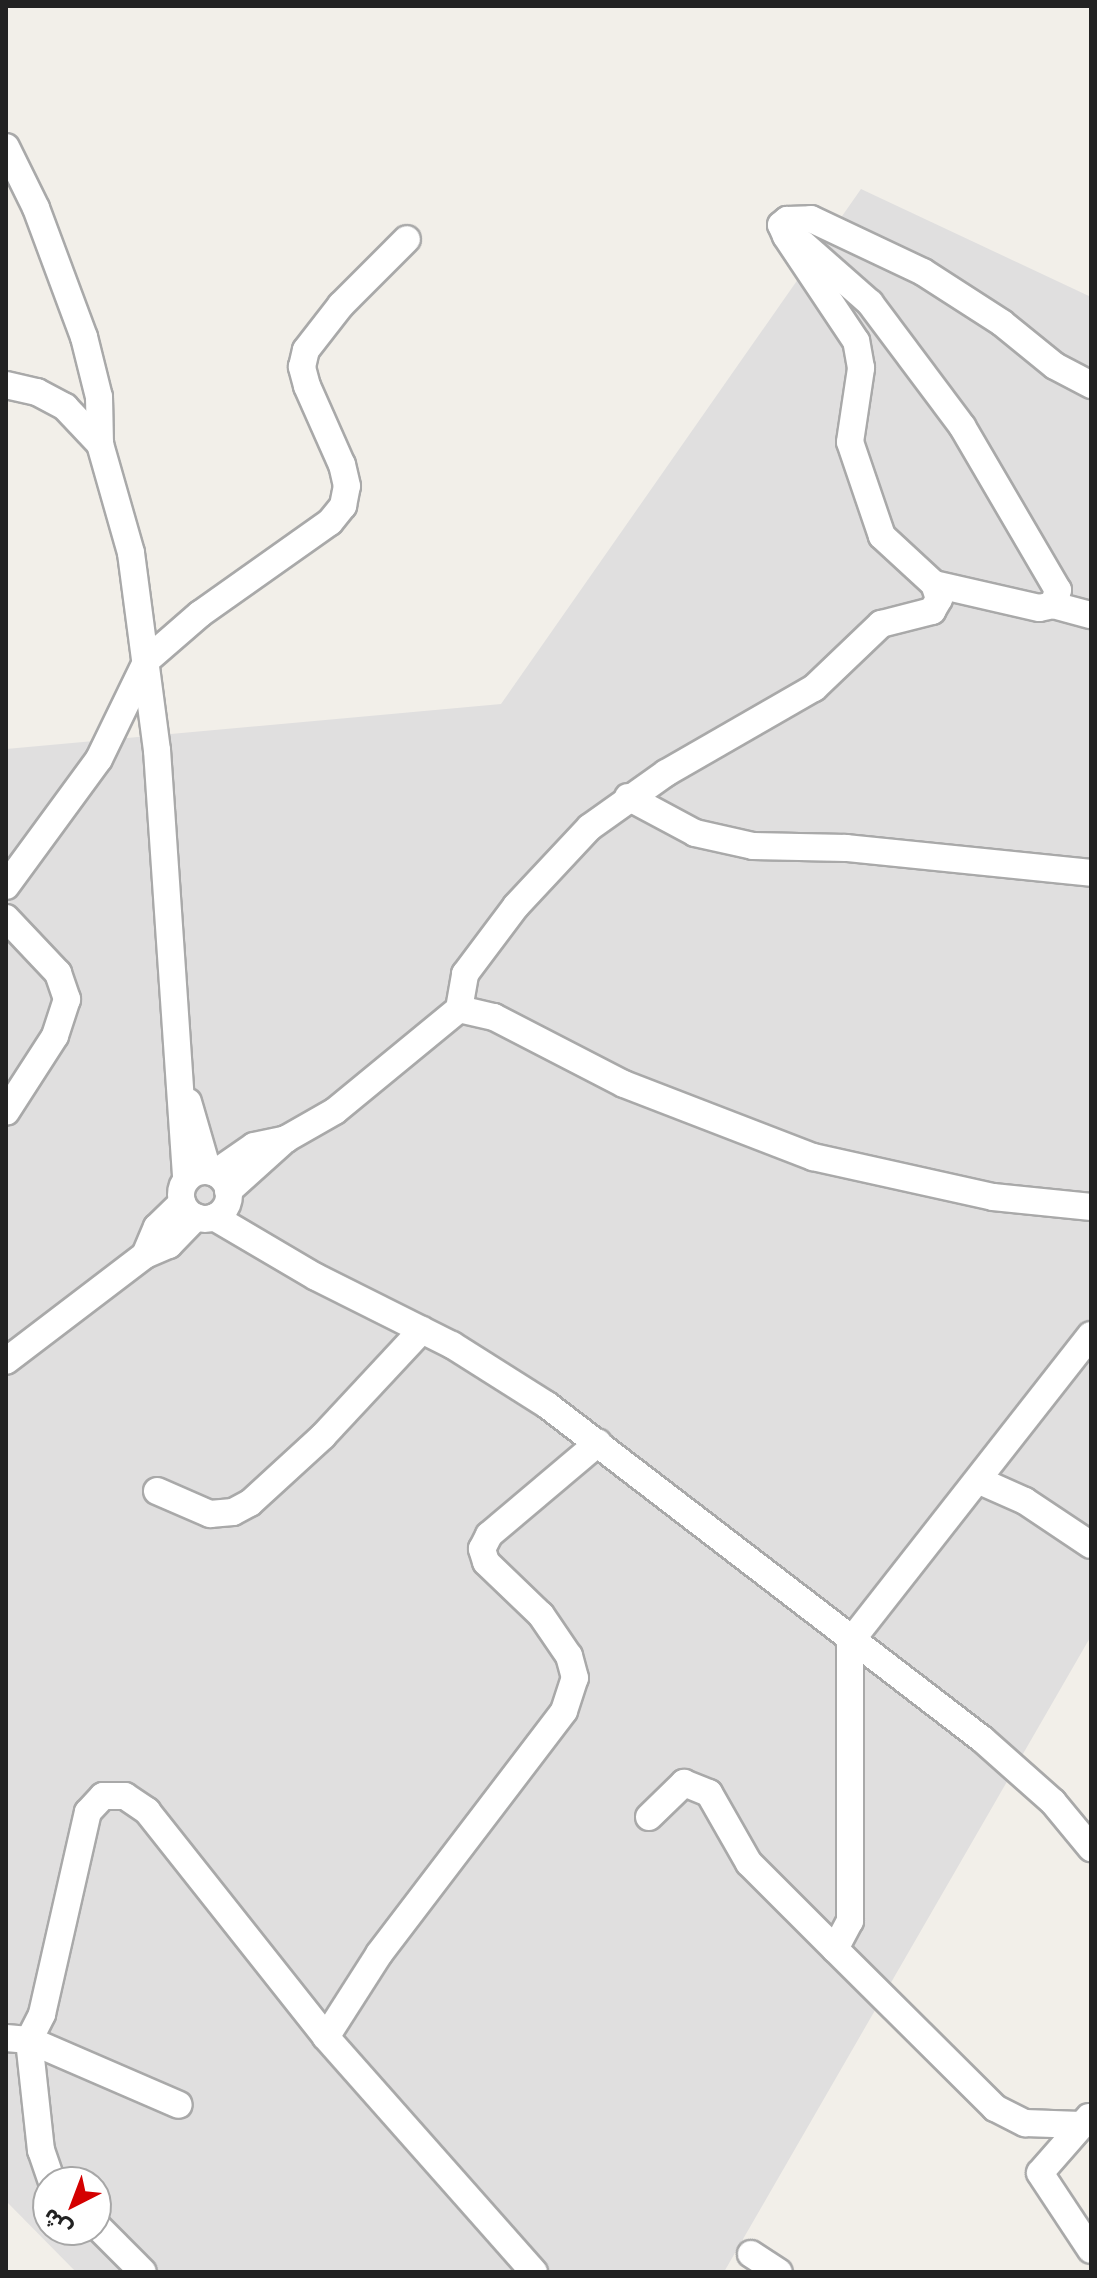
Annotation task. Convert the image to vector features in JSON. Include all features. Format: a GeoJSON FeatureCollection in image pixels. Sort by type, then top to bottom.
{"type":"FeatureCollection","features":[{"type":"Feature","properties":{"kind":"street"},"geometry":{"type":"LineString","coordinates":[[6,147],[36,208],[84,337],[99,397],[100,444],[131,553],[147,660],[183,1093],[197,1123],[204,1193],[305,1272],[422,1330],[504,1377],[598,1443],[850,1642],[982,1739],[1053,1802],[1091,1848]]}},
{"type":"Feature","properties":{"kind":"street"},"geometry":{"type":"LineString","coordinates":[[781,225],[796,216],[811,219],[923,272],[1002,323],[1055,366],[1091,385]]}},
{"type":"Feature","properties":{"kind":"street"},"geometry":{"type":"LineString","coordinates":[[6,1361],[145,1255],[169,1245],[204,1193],[335,1111],[459,1009],[465,974],[516,906],[590,827],[628,797],[802,697],[881,624],[932,611],[939,599],[934,584],[882,536],[850,442],[861,368],[856,341],[781,225]]}},
{"type":"Feature","properties":{"kind":"street"},"geometry":{"type":"LineString","coordinates":[[781,225],[870,303],[962,426],[1044,560],[1058,590],[1053,605]]}},
{"type":"Feature","properties":{"kind":"street"},"geometry":{"type":"LineString","coordinates":[[6,886],[99,759],[147,660],[200,614],[330,522],[343,506],[347,486],[342,465],[307,386],[302,367],[306,350],[341,305],[407,239]]}},
{"type":"Feature","properties":{"kind":"street"},"geometry":{"type":"LineString","coordinates":[[6,385],[37,392],[65,407],[100,444]]}},
{"type":"Feature","properties":{"kind":"street"},"geometry":{"type":"LineString","coordinates":[[934,584],[973,589],[1039,608],[1053,605],[1091,615]]}},
{"type":"Feature","properties":{"kind":"street"},"geometry":{"type":"LineString","coordinates":[[628,797],[695,833],[753,846],[846,848],[1091,873]]}},
{"type":"Feature","properties":{"kind":"street"},"geometry":{"type":"LineString","coordinates":[[6,918],[58,973],[67,999],[55,1036],[6,1112]]}},
{"type":"Feature","properties":{"kind":"street"},"geometry":{"type":"LineString","coordinates":[[459,1009],[494,1017],[624,1084],[813,1157],[993,1197],[1091,1207]]}},
{"type":"Feature","properties":{"kind":"street"},"geometry":{"type":"LineString","coordinates":[[157,1491],[210,1514],[233,1512],[250,1503],[323,1436],[422,1330]]}},
{"type":"Feature","properties":{"kind":"street"},"geometry":{"type":"LineString","coordinates":[[835,1949],[850,1921],[850,1642],[1087,1350]]}},
{"type":"Feature","properties":{"kind":"street"},"geometry":{"type":"LineString","coordinates":[[326,2037],[387,1942],[564,1711],[575,1678],[569,1656],[541,1615],[486,1562],[482,1549],[489,1535],[598,1443]]}},
{"type":"Feature","properties":{"kind":"street"},"geometry":{"type":"LineString","coordinates":[[980,1481],[1025,1501],[1091,1545]]}},
{"type":"Feature","properties":{"kind":"street"},"geometry":{"type":"LineString","coordinates":[[649,1817],[684,1783],[709,1793],[749,1863],[995,2108],[1025,2123],[1086,2120]]}},
{"type":"Feature","properties":{"kind":"street"},"geometry":{"type":"LineString","coordinates":[[17,2039],[42,2014],[88,1812],[103,1796],[125,1796],[147,1811],[326,2037],[534,2272]]}},
{"type":"Feature","properties":{"kind":"street"},"geometry":{"type":"LineString","coordinates":[[17,2039],[179,2105]]}},
{"type":"Feature","properties":{"kind":"street"},"geometry":{"type":"LineString","coordinates":[[17,2039],[46,2166]]}},
{"type":"Feature","properties":{"kind":"street"},"geometry":{"type":"LineString","coordinates":[[1086,2120],[1040,2173],[1091,2250]]}},
{"type":"Feature","properties":{"kind":"street"},"geometry":{"type":"LineString","coordinates":[[112,2241],[143,2272]]}},
{"type":"Feature","properties":{"kind":"street"},"geometry":{"type":"LineString","coordinates":[[751,2254],[779,2272]]}},
{"type":"Feature","properties":{"kind":"shaded area"},"geometry":{"type":"Polygon","coordinates":[[[861,189],[1091,297],[1091,1636],[724,2272],[76,2272],[50,2246],[112,2246],[112,2166],[32,2166],[32,2227],[6,2201],[6,749],[501,704],[861,189]]]}}]}
